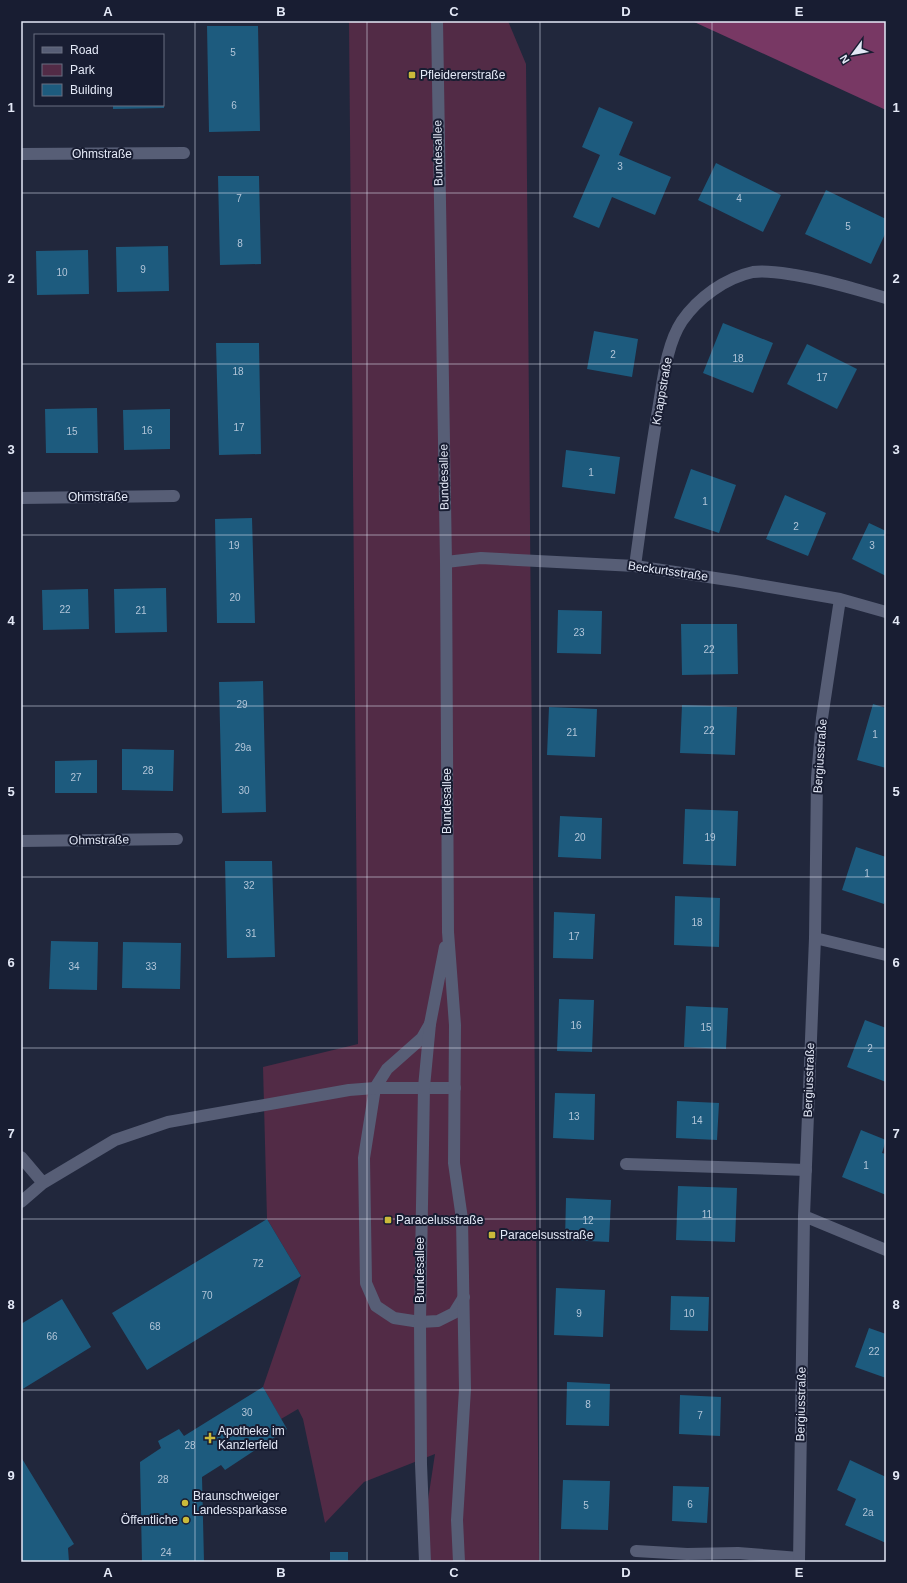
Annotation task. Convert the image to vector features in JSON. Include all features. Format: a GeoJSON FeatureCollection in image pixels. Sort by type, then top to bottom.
{"type":"FeatureCollection","features":[{"type":"Feature","properties":{"kind":"street","name":"Bundesallee"},"geometry":{"type":"LineString","coordinates":[[437,21],[446,562],[448,932],[455,1025],[454,1163],[462,1219],[464,1297],[465,1389],[457,1520],[459,1562]]}},
{"type":"Feature","properties":{"kind":"street","name":"Ohmstraße"},"geometry":{"type":"LineString","coordinates":[[21,154],[184,153]]}},
{"type":"Feature","properties":{"kind":"street","name":"Knappstraße"},"geometry":{"type":"LineString","coordinates":[[635,566],[649,463],[667,354],[681,322],[693,307],[715,288],[735,278],[754,272],[779,272],[825,280],[886,298]]}},
{"type":"Feature","properties":{"kind":"street","name":"Ohmstraße"},"geometry":{"type":"LineString","coordinates":[[21,498],[174,496]]}},
{"type":"Feature","properties":{"kind":"street","name":"Beckurtsstraße"},"geometry":{"type":"LineString","coordinates":[[446,562],[481,558],[635,566],[840,599],[886,612]]}},
{"type":"Feature","properties":{"kind":"street","name":"Bergiusstraße"},"geometry":{"type":"LineString","coordinates":[[799,1560],[804,1216],[815,938],[817,778],[822,718],[840,599]]}},
{"type":"Feature","properties":{"kind":"street","name":"Ohmstraße"},"geometry":{"type":"LineString","coordinates":[[21,841],[177,839]]}},
{"type":"Feature","properties":{"kind":"street","name":"Bundesallee"},"geometry":{"type":"LineString","coordinates":[[425,1562],[421,1464],[420,1322],[424,1087],[430,1024],[448,932]]}},
{"type":"Feature","properties":{"kind":"street"},"geometry":{"type":"LineString","coordinates":[[815,938],[886,955]]}},
{"type":"Feature","properties":{"kind":"street"},"geometry":{"type":"LineString","coordinates":[[430,1024],[422,1038],[387,1069],[375,1088],[364,1158],[366,1283],[376,1306],[394,1318],[420,1322],[438,1321],[454,1313],[464,1297]]}},
{"type":"Feature","properties":{"kind":"street"},"geometry":{"type":"LineString","coordinates":[[21,1202],[43,1183],[115,1140],[168,1122],[332,1093],[375,1088],[454,1088]]}},
{"type":"Feature","properties":{"kind":"street"},"geometry":{"type":"LineString","coordinates":[[21,1157],[43,1183]]}},
{"type":"Feature","properties":{"kind":"street"},"geometry":{"type":"LineString","coordinates":[[626,1164],[806,1170]]}},
{"type":"Feature","properties":{"kind":"street"},"geometry":{"type":"LineString","coordinates":[[804,1216],[886,1250]]}},
{"type":"Feature","properties":{"kind":"street"},"geometry":{"type":"LineString","coordinates":[[636,1552],[687,1554],[738,1553],[799,1560]]}},
{"type":"Feature","properties":{"kind":"green space"},"geometry":{"type":"Polygon","coordinates":[[[349,21],[508,21],[526,64],[539,1562],[425,1562],[424,1526],[435,1454],[364,1482],[325,1523],[303,1419],[298,1409],[281,1419],[263,1387],[301,1276],[267,1219],[263,1067],[358,1044],[349,21]]]}},
{"type":"Feature","properties":{"kind":"shaded area"},"geometry":{"type":"Polygon","coordinates":[[[692,21],[886,21],[886,110],[692,21]]]}},
{"type":"Feature","properties":{"kind":"building"},"geometry":{"type":"Polygon","coordinates":[[[207,26],[258,26],[260,131],[209,132],[207,26]]]}},
{"type":"Feature","properties":{"kind":"building"},"geometry":{"type":"Polygon","coordinates":[[[113,106],[164,106],[164,108],[113,109],[113,106]]]}},
{"type":"Feature","properties":{"kind":"building"},"geometry":{"type":"Polygon","coordinates":[[[599,107],[633,122],[619,155],[671,177],[655,215],[612,197],[599,228],[573,217],[600,155],[582,147],[599,107]]]}},
{"type":"Feature","properties":{"kind":"building"},"geometry":{"type":"Polygon","coordinates":[[[716,163],[781,195],[763,232],[698,200],[716,163]]]}},
{"type":"Feature","properties":{"kind":"building"},"geometry":{"type":"Polygon","coordinates":[[[218,176],[259,176],[261,264],[220,265],[218,176]]]}},
{"type":"Feature","properties":{"kind":"building"},"geometry":{"type":"Polygon","coordinates":[[[826,190],[886,219],[886,232],[871,264],[805,234],[826,190]]]}},
{"type":"Feature","properties":{"kind":"building"},"geometry":{"type":"Polygon","coordinates":[[[168,246],[169,291],[117,292],[116,247],[168,246]]]}},
{"type":"Feature","properties":{"kind":"building"},"geometry":{"type":"Polygon","coordinates":[[[88,250],[89,294],[37,295],[36,251],[88,250]]]}},
{"type":"Feature","properties":{"kind":"building"},"geometry":{"type":"Polygon","coordinates":[[[723,323],[773,343],[753,393],[703,373],[723,323]]]}},
{"type":"Feature","properties":{"kind":"building"},"geometry":{"type":"Polygon","coordinates":[[[594,331],[638,339],[632,377],[587,369],[594,331]]]}},
{"type":"Feature","properties":{"kind":"building"},"geometry":{"type":"Polygon","coordinates":[[[216,343],[259,343],[261,454],[219,455],[216,343]]]}},
{"type":"Feature","properties":{"kind":"building"},"geometry":{"type":"Polygon","coordinates":[[[807,344],[857,369],[837,409],[787,384],[807,344]]]}},
{"type":"Feature","properties":{"kind":"building"},"geometry":{"type":"Polygon","coordinates":[[[97,408],[98,453],[46,453],[45,409],[97,408]]]}},
{"type":"Feature","properties":{"kind":"building"},"geometry":{"type":"Polygon","coordinates":[[[170,409],[170,449],[124,450],[123,410],[170,409]]]}},
{"type":"Feature","properties":{"kind":"building"},"geometry":{"type":"Polygon","coordinates":[[[566,450],[620,457],[615,494],[562,487],[566,450]]]}},
{"type":"Feature","properties":{"kind":"building"},"geometry":{"type":"Polygon","coordinates":[[[691,469],[736,485],[719,533],[674,518],[691,469]]]}},
{"type":"Feature","properties":{"kind":"building"},"geometry":{"type":"Polygon","coordinates":[[[785,495],[826,513],[808,556],[766,539],[785,495]]]}},
{"type":"Feature","properties":{"kind":"building"},"geometry":{"type":"Polygon","coordinates":[[[252,518],[255,623],[217,623],[215,519],[252,518]]]}},
{"type":"Feature","properties":{"kind":"building"},"geometry":{"type":"Polygon","coordinates":[[[869,523],[886,531],[886,576],[852,559],[869,523]]]}},
{"type":"Feature","properties":{"kind":"building"},"geometry":{"type":"Polygon","coordinates":[[[166,588],[167,632],[115,633],[114,589],[166,588]]]}},
{"type":"Feature","properties":{"kind":"building"},"geometry":{"type":"Polygon","coordinates":[[[88,589],[89,629],[43,630],[42,590],[88,589]]]}},
{"type":"Feature","properties":{"kind":"building"},"geometry":{"type":"Polygon","coordinates":[[[558,610],[602,611],[601,654],[557,653],[558,610]]]}},
{"type":"Feature","properties":{"kind":"building"},"geometry":{"type":"Polygon","coordinates":[[[681,624],[737,624],[738,674],[682,675],[681,624]]]}},
{"type":"Feature","properties":{"kind":"building"},"geometry":{"type":"Polygon","coordinates":[[[263,681],[266,812],[222,813],[219,682],[263,681]]]}},
{"type":"Feature","properties":{"kind":"building"},"geometry":{"type":"Polygon","coordinates":[[[873,704],[886,708],[886,768],[857,760],[873,704]]]}},
{"type":"Feature","properties":{"kind":"building"},"geometry":{"type":"Polygon","coordinates":[[[682,705],[737,707],[735,755],[680,753],[682,705]]]}},
{"type":"Feature","properties":{"kind":"building"},"geometry":{"type":"Polygon","coordinates":[[[549,707],[597,709],[595,757],[547,755],[549,707]]]}},
{"type":"Feature","properties":{"kind":"building"},"geometry":{"type":"Polygon","coordinates":[[[122,749],[174,750],[173,791],[122,790],[122,749]]]}},
{"type":"Feature","properties":{"kind":"building"},"geometry":{"type":"Polygon","coordinates":[[[97,760],[97,793],[55,793],[55,761],[97,760]]]}},
{"type":"Feature","properties":{"kind":"building"},"geometry":{"type":"Polygon","coordinates":[[[685,809],[738,811],[736,866],[683,864],[685,809]]]}},
{"type":"Feature","properties":{"kind":"building"},"geometry":{"type":"Polygon","coordinates":[[[560,816],[602,818],[601,859],[558,857],[560,816]]]}},
{"type":"Feature","properties":{"kind":"building"},"geometry":{"type":"Polygon","coordinates":[[[856,847],[886,857],[886,899],[884,904],[842,890],[856,847]]]}},
{"type":"Feature","properties":{"kind":"building"},"geometry":{"type":"Polygon","coordinates":[[[225,861],[272,861],[275,957],[227,958],[225,861]]]}},
{"type":"Feature","properties":{"kind":"building"},"geometry":{"type":"Polygon","coordinates":[[[675,896],[720,898],[719,947],[674,945],[675,896]]]}},
{"type":"Feature","properties":{"kind":"building"},"geometry":{"type":"Polygon","coordinates":[[[554,912],[595,914],[593,959],[553,958],[554,912]]]}},
{"type":"Feature","properties":{"kind":"building"},"geometry":{"type":"Polygon","coordinates":[[[51,941],[98,942],[97,990],[49,989],[51,941]]]}},
{"type":"Feature","properties":{"kind":"building"},"geometry":{"type":"Polygon","coordinates":[[[123,942],[181,943],[180,989],[122,988],[123,942]]]}},
{"type":"Feature","properties":{"kind":"building"},"geometry":{"type":"Polygon","coordinates":[[[559,999],[594,1000],[592,1052],[557,1051],[559,999]]]}},
{"type":"Feature","properties":{"kind":"building"},"geometry":{"type":"Polygon","coordinates":[[[686,1006],[728,1008],[726,1049],[684,1047],[686,1006]]]}},
{"type":"Feature","properties":{"kind":"building"},"geometry":{"type":"Polygon","coordinates":[[[865,1020],[886,1028],[886,1082],[847,1067],[865,1020]]]}},
{"type":"Feature","properties":{"kind":"building"},"geometry":{"type":"Polygon","coordinates":[[[555,1093],[595,1094],[594,1140],[553,1138],[555,1093]]]}},
{"type":"Feature","properties":{"kind":"building"},"geometry":{"type":"Polygon","coordinates":[[[677,1101],[719,1103],[717,1140],[676,1138],[677,1101]]]}},
{"type":"Feature","properties":{"kind":"building"},"geometry":{"type":"Polygon","coordinates":[[[861,1130],[886,1140],[882,1153],[886,1154],[886,1195],[842,1177],[861,1130]]]}},
{"type":"Feature","properties":{"kind":"building"},"geometry":{"type":"Polygon","coordinates":[[[678,1186],[737,1188],[735,1242],[676,1240],[678,1186]]]}},
{"type":"Feature","properties":{"kind":"building"},"geometry":{"type":"Polygon","coordinates":[[[566,1198],[611,1200],[609,1242],[565,1240],[566,1198]]]}},
{"type":"Feature","properties":{"kind":"building"},"geometry":{"type":"Polygon","coordinates":[[[267,1219],[301,1276],[147,1370],[112,1313],[267,1219]]]}},
{"type":"Feature","properties":{"kind":"building"},"geometry":{"type":"Polygon","coordinates":[[[556,1288],[605,1290],[603,1337],[554,1335],[556,1288]]]}},
{"type":"Feature","properties":{"kind":"building"},"geometry":{"type":"Polygon","coordinates":[[[671,1296],[709,1297],[708,1331],[670,1330],[671,1296]]]}},
{"type":"Feature","properties":{"kind":"building"},"geometry":{"type":"Polygon","coordinates":[[[62,1299],[91,1347],[21,1390],[21,1324],[62,1299]]]}},
{"type":"Feature","properties":{"kind":"building"},"geometry":{"type":"Polygon","coordinates":[[[869,1328],[886,1334],[886,1378],[855,1367],[869,1328]]]}},
{"type":"Feature","properties":{"kind":"building"},"geometry":{"type":"Polygon","coordinates":[[[567,1382],[610,1384],[609,1426],[566,1425],[567,1382]]]}},
{"type":"Feature","properties":{"kind":"building"},"geometry":{"type":"Polygon","coordinates":[[[263,1387],[287,1429],[225,1470],[221,1465],[202,1477],[204,1562],[142,1562],[140,1462],[161,1448],[158,1441],[179,1429],[184,1436],[263,1387]]]}},
{"type":"Feature","properties":{"kind":"building"},"geometry":{"type":"Polygon","coordinates":[[[680,1395],[721,1397],[720,1436],[679,1434],[680,1395]]]}},
{"type":"Feature","properties":{"kind":"building"},"geometry":{"type":"Polygon","coordinates":[[[21,1457],[74,1544],[68,1548],[69,1562],[21,1562],[21,1457]]]}},
{"type":"Feature","properties":{"kind":"building"},"geometry":{"type":"Polygon","coordinates":[[[850,1460],[886,1477],[886,1543],[845,1525],[856,1499],[837,1490],[850,1460]]]}},
{"type":"Feature","properties":{"kind":"building"},"geometry":{"type":"Polygon","coordinates":[[[563,1480],[610,1481],[608,1530],[561,1529],[563,1480]]]}},
{"type":"Feature","properties":{"kind":"building"},"geometry":{"type":"Polygon","coordinates":[[[673,1486],[709,1487],[707,1523],[672,1521],[673,1486]]]}},
{"type":"Feature","properties":{"kind":"building"},"geometry":{"type":"Polygon","coordinates":[[[330,1552],[348,1552],[348,1562],[330,1562],[330,1552]]]}},
{"type":"Feature","properties":{"kind":"place","name":"Pfleidererstraße"},"geometry":{"type":"Point","coordinates":[412,75]}},
{"type":"Feature","properties":{"kind":"place","name":"Paracelusstraße"},"geometry":{"type":"Point","coordinates":[388,1220]}},
{"type":"Feature","properties":{"kind":"place","name":"Paracelsusstraße"},"geometry":{"type":"Point","coordinates":[492,1235]}},
{"type":"Feature","properties":{"kind":"place","name":"Apotheke im Kanzlerfeld"},"geometry":{"type":"Point","coordinates":[210,1438]}},
{"type":"Feature","properties":{"kind":"place","name":"Braunschweiger Landessparkasse"},"geometry":{"type":"Point","coordinates":[185,1503]}},
{"type":"Feature","properties":{"kind":"place","name":"Öffentliche"},"geometry":{"type":"Point","coordinates":[186,1520]}}]}
